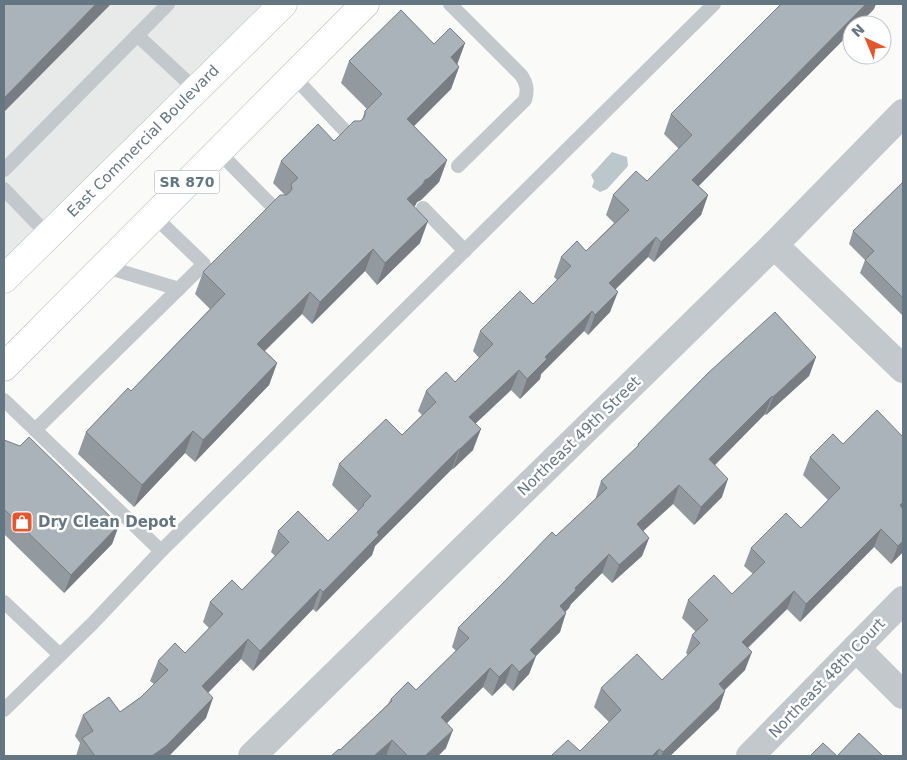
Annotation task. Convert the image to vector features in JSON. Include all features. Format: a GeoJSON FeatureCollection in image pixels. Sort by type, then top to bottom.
{"type":"FeatureCollection","features":[{"type":"Feature","properties":{"kind":"main road","name":"East Commercial Boulevard"},"geometry":{"type":"LineString","coordinates":[[4,279],[283,4]]}},
{"type":"Feature","properties":{"kind":"main road","name":"SR 870"},"geometry":{"type":"LineString","coordinates":[[5,361],[154,216],[365,4]]}},
{"type":"Feature","properties":{"kind":"street","name":"Northeast 49th Street"},"geometry":{"type":"LineString","coordinates":[[252,756],[774,245],[903,113]]}},
{"type":"Feature","properties":{"kind":"street"},"geometry":{"type":"LineString","coordinates":[[774,245],[903,369]]}},
{"type":"Feature","properties":{"kind":"street","name":"Northeast 48th Court"},"geometry":{"type":"LineString","coordinates":[[750,756],[903,600]]}},
{"type":"Feature","properties":{"kind":"street"},"geometry":{"type":"LineString","coordinates":[[856,648],[903,695]]}},
{"type":"Feature","properties":{"kind":"lane"},"geometry":{"type":"LineString","coordinates":[[4,170],[168,4]]}},
{"type":"Feature","properties":{"kind":"lane"},"geometry":{"type":"LineString","coordinates":[[450,4],[521,76],[526,83],[528,92],[525,100],[458,166]]}},
{"type":"Feature","properties":{"kind":"lane"},"geometry":{"type":"LineString","coordinates":[[4,710],[92,624],[161,551],[714,4]]}},
{"type":"Feature","properties":{"kind":"lane"},"geometry":{"type":"LineString","coordinates":[[137,35],[195,90]]}},
{"type":"Feature","properties":{"kind":"lane"},"geometry":{"type":"LineString","coordinates":[[293,76],[349,135]]}},
{"type":"Feature","properties":{"kind":"lane"},"geometry":{"type":"LineString","coordinates":[[218,151],[275,209]]}},
{"type":"Feature","properties":{"kind":"lane"},"geometry":{"type":"LineString","coordinates":[[4,189],[48,235]]}},
{"type":"Feature","properties":{"kind":"lane"},"geometry":{"type":"LineString","coordinates":[[423,208],[465,251]]}},
{"type":"Feature","properties":{"kind":"lane"},"geometry":{"type":"LineString","coordinates":[[35,430],[204,264],[154,216]]}},
{"type":"Feature","properties":{"kind":"lane"},"geometry":{"type":"LineString","coordinates":[[103,266],[179,289]]}},
{"type":"Feature","properties":{"kind":"lane"},"geometry":{"type":"LineString","coordinates":[[4,400],[161,551]]}},
{"type":"Feature","properties":{"kind":"lane"},"geometry":{"type":"LineString","coordinates":[[4,602],[60,655]]}},
{"type":"Feature","properties":{"kind":"shaded area"},"geometry":{"type":"Polygon","coordinates":[[[4,4],[262,4],[4,259],[4,4]]]}},
{"type":"Feature","properties":{"kind":"shaded area"},"geometry":{"type":"Polygon","coordinates":[[[612,152],[627,157],[628,166],[607,189],[600,192],[592,187],[594,181],[591,175],[612,152]]]}},
{"type":"Feature","properties":{"kind":"building"},"geometry":{"type":"Polygon","coordinates":[[[4,4],[96,4],[4,98],[4,4]]]}},
{"type":"Feature","properties":{"kind":"building"},"geometry":{"type":"Polygon","coordinates":[[[781,4],[866,4],[855,15],[842,15],[842,28],[692,180],[708,195],[661,242],[656,237],[609,283],[618,292],[595,315],[592,311],[545,357],[547,359],[527,379],[519,370],[469,417],[481,429],[377,532],[379,535],[323,592],[320,589],[260,651],[248,639],[202,686],[213,698],[166,746],[152,756],[95,756],[82,738],[93,731],[83,715],[109,697],[120,712],[141,697],[168,670],[158,661],[175,643],[185,653],[223,614],[210,602],[232,580],[242,590],[289,542],[278,531],[298,511],[328,541],[364,505],[371,496],[339,464],[386,419],[402,435],[436,402],[426,391],[446,372],[455,382],[493,344],[480,331],[520,291],[533,304],[571,266],[561,257],[577,241],[586,251],[629,210],[613,195],[636,171],[647,181],[692,135],[671,114],[781,4]]]}},
{"type":"Feature","properties":{"kind":"building"},"geometry":{"type":"Polygon","coordinates":[[[401,10],[434,44],[450,28],[465,43],[451,57],[459,67],[407,119],[447,160],[407,199],[428,221],[385,263],[373,249],[320,302],[310,292],[257,344],[277,363],[203,440],[193,431],[142,485],[86,432],[128,388],[131,391],[225,294],[203,272],[280,195],[286,195],[292,189],[291,184],[298,178],[281,161],[318,124],[334,141],[354,121],[363,119],[365,111],[382,94],[349,61],[401,10]]]}},
{"type":"Feature","properties":{"kind":"building"},"geometry":{"type":"Polygon","coordinates":[[[903,182],[903,298],[865,260],[874,251],[853,231],[903,182]]]}},
{"type":"Feature","properties":{"kind":"building"},"geometry":{"type":"Polygon","coordinates":[[[775,312],[816,357],[772,396],[709,459],[728,479],[701,507],[679,485],[637,524],[649,538],[619,565],[609,554],[575,588],[576,590],[560,606],[566,613],[530,650],[536,656],[519,672],[512,664],[499,677],[490,668],[441,717],[453,730],[425,756],[408,756],[392,740],[374,756],[331,756],[340,750],[392,701],[391,699],[408,682],[416,690],[469,638],[458,628],[552,532],[556,536],[607,488],[601,481],[639,445],[708,373],[775,312]]]}},
{"type":"Feature","properties":{"kind":"building"},"geometry":{"type":"Polygon","coordinates":[[[877,410],[903,437],[903,502],[900,505],[903,509],[903,541],[898,546],[881,529],[806,604],[794,591],[742,642],[752,652],[719,684],[725,691],[663,752],[659,749],[652,756],[551,756],[568,740],[580,751],[621,710],[601,688],[637,654],[662,680],[700,643],[692,635],[708,620],[688,600],[714,575],[732,594],[765,562],[751,548],[786,513],[801,528],[840,488],[810,457],[833,434],[843,444],[877,410]]]}},
{"type":"Feature","properties":{"kind":"building"},"geometry":{"type":"Polygon","coordinates":[[[29,437],[119,525],[71,575],[4,509],[4,440],[20,446],[29,437]]]}},
{"type":"Feature","properties":{"kind":"building"},"geometry":{"type":"Polygon","coordinates":[[[859,733],[883,756],[837,756],[859,733]]]}},
{"type":"Feature","properties":{"kind":"building"},"geometry":{"type":"Polygon","coordinates":[[[823,743],[837,756],[810,756],[823,743]]]}},
{"type":"Feature","properties":{"kind":"place","name":"Dry Clean Depot"},"geometry":{"type":"Point","coordinates":[22,522]}}]}
